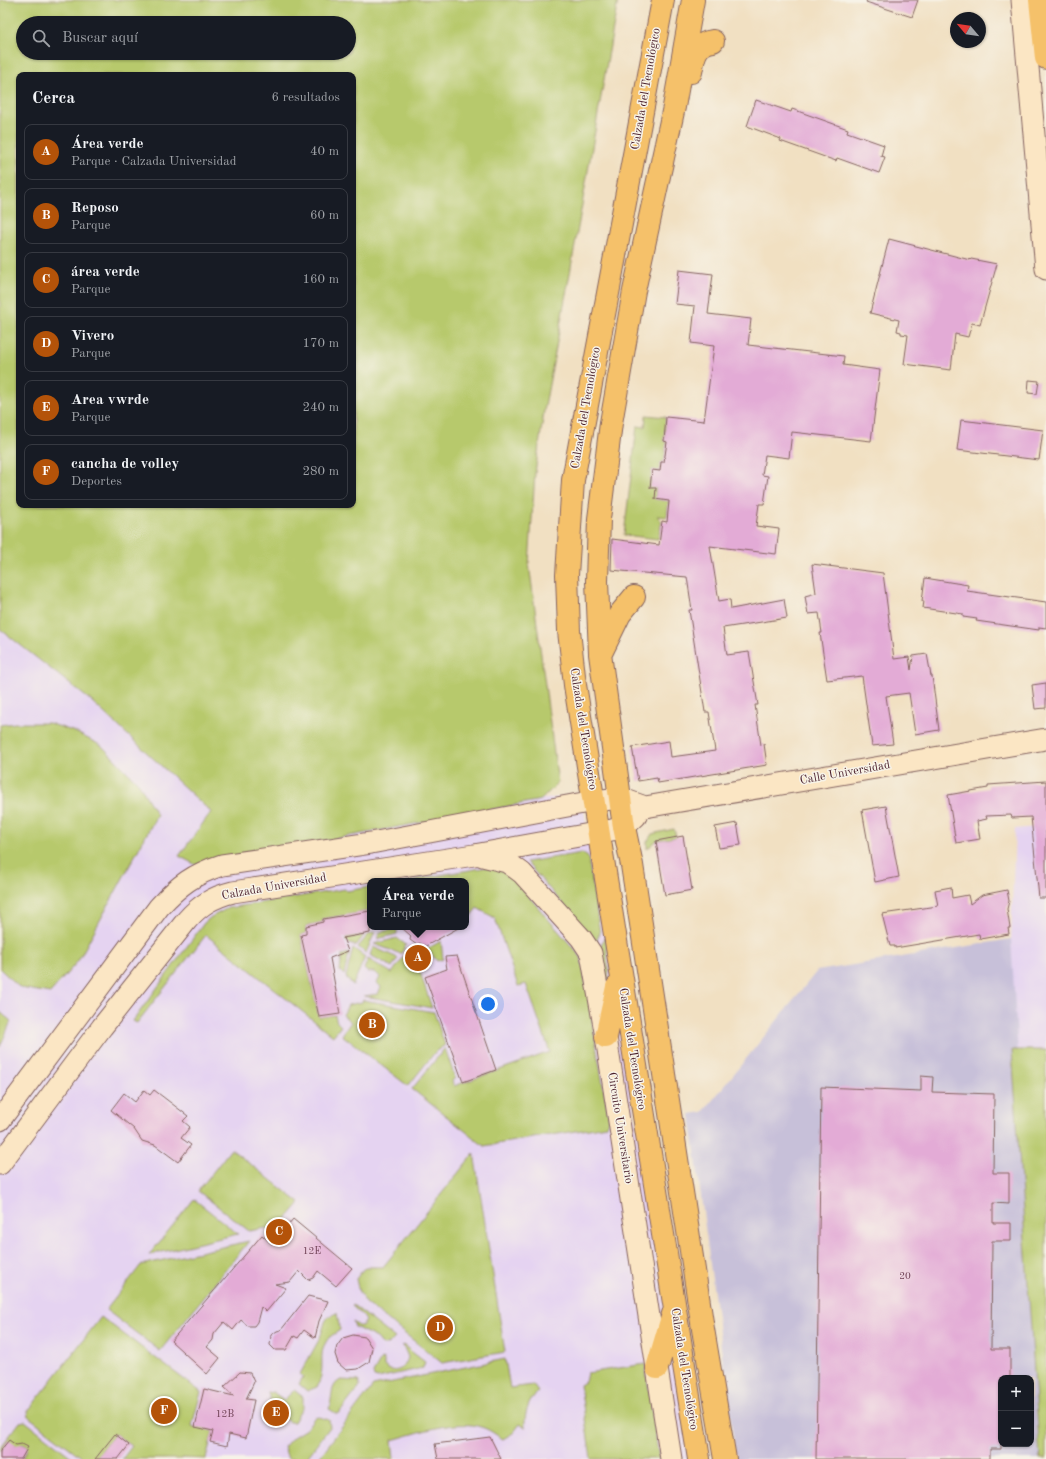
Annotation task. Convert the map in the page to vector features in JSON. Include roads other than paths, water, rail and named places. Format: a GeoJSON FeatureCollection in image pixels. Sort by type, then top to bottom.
{"type":"FeatureCollection","features":[{"type":"Feature","properties":{"kind":"main road","name":"Calzada del Tecnológico"},"geometry":{"type":"LineString","coordinates":[[663,0],[586,404],[573,480],[567,575],[572,662],[620,974],[699,1459]]}},
{"type":"Feature","properties":{"kind":"main road"},"geometry":{"type":"LineString","coordinates":[[673,0],[659,82],[664,101],[674,107],[682,107],[685,103],[694,55],[699,47],[705,42],[713,41]]}},
{"type":"Feature","properties":{"kind":"main road","name":"Calzada del Tecnológico"},"geometry":{"type":"LineString","coordinates":[[693,0],[674,107],[639,267],[611,423],[599,519],[597,581],[600,654],[624,827],[638,903],[703,1329],[725,1459]]}},
{"type":"Feature","properties":{"kind":"main road"},"geometry":{"type":"LineString","coordinates":[[1022,0],[1046,269]]}},
{"type":"Feature","properties":{"kind":"main road"},"geometry":{"type":"LineString","coordinates":[[1040,0],[1046,58]]}},
{"type":"Feature","properties":{"kind":"main road"},"geometry":{"type":"LineString","coordinates":[[639,267],[640,228],[657,120],[655,114],[647,112],[641,120]]}},
{"type":"Feature","properties":{"kind":"main road"},"geometry":{"type":"LineString","coordinates":[[600,654],[620,614],[634,597]]}},
{"type":"Feature","properties":{"kind":"main road"},"geometry":{"type":"LineString","coordinates":[[572,662],[584,682],[589,694],[601,768],[604,771],[610,772],[616,764]]}},
{"type":"Feature","properties":{"kind":"main road","name":"Calle Universidad"},"geometry":{"type":"LineString","coordinates":[[620,798],[645,807],[1046,739]]}},
{"type":"Feature","properties":{"kind":"main road"},"geometry":{"type":"LineString","coordinates":[[0,1120],[159,907],[175,890],[201,872],[222,865],[371,842],[620,798]]}},
{"type":"Feature","properties":{"kind":"main road"},"geometry":{"type":"LineString","coordinates":[[624,827],[645,807]]}},
{"type":"Feature","properties":{"kind":"main road","name":"Calzada Universidad"},"geometry":{"type":"LineString","coordinates":[[0,1164],[187,920],[196,909],[207,901],[233,892],[474,856],[600,840],[624,827]]}},
{"type":"Feature","properties":{"kind":"main road"},"geometry":{"type":"LineString","coordinates":[[600,840],[616,847],[629,896],[638,903]]}},
{"type":"Feature","properties":{"kind":"main road","name":"Circuito Universitario"},"geometry":{"type":"LineString","coordinates":[[474,856],[494,858],[514,866],[581,938],[591,953],[606,1037],[671,1459]]}},
{"type":"Feature","properties":{"kind":"main road"},"geometry":{"type":"LineString","coordinates":[[606,1037],[620,974]]}},
{"type":"Feature","properties":{"kind":"main road"},"geometry":{"type":"LineString","coordinates":[[635,1067],[662,1063]]}},
{"type":"Feature","properties":{"kind":"main road"},"geometry":{"type":"LineString","coordinates":[[42,1064],[63,1080]]}},
{"type":"Feature","properties":{"kind":"main road"},"geometry":{"type":"LineString","coordinates":[[657,1368],[675,1309]]}},
{"type":"Feature","properties":{"kind":"place","name":"Área verde"},"geometry":{"type":"Point","coordinates":[418,958]}},
{"type":"Feature","properties":{"kind":"place","name":"Reposo"},"geometry":{"type":"Point","coordinates":[372,1025]}},
{"type":"Feature","properties":{"kind":"place","name":"área verde"},"geometry":{"type":"Point","coordinates":[279,1232]}},
{"type":"Feature","properties":{"kind":"place","name":"Vivero"},"geometry":{"type":"Point","coordinates":[440,1328]}},
{"type":"Feature","properties":{"kind":"place","name":"cancha de volley"},"geometry":{"type":"Point","coordinates":[164,1411]}},
{"type":"Feature","properties":{"kind":"place","name":"Area vwrde"},"geometry":{"type":"Point","coordinates":[276,1413]}}]}
